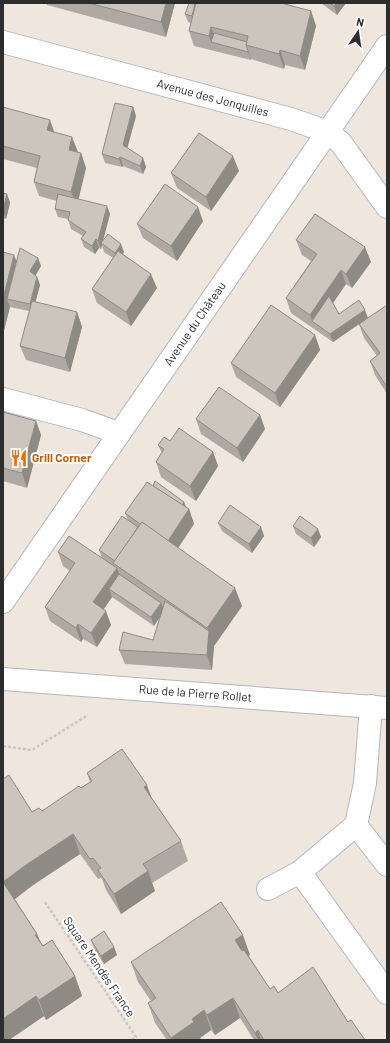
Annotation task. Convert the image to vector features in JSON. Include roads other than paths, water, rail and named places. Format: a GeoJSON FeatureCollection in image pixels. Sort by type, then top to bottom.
{"type":"FeatureCollection","features":[{"type":"Feature","properties":{"kind":"street","name":"Avenue des Jonquilles"},"geometry":{"type":"LineString","coordinates":[[3,42],[291,120],[328,132],[341,143],[387,207]]}},
{"type":"Feature","properties":{"kind":"street","name":"Avenue du Château"},"geometry":{"type":"LineString","coordinates":[[3,602],[118,433],[387,46]]}},
{"type":"Feature","properties":{"kind":"street"},"geometry":{"type":"LineString","coordinates":[[3,399],[82,420],[118,433]]}},
{"type":"Feature","properties":{"kind":"street","name":"Rue de la Pierre Rollet"},"geometry":{"type":"LineString","coordinates":[[3,680],[379,707]]}},
{"type":"Feature","properties":{"kind":"street"},"geometry":{"type":"LineString","coordinates":[[268,889],[300,872],[356,825],[379,707]]}},
{"type":"Feature","properties":{"kind":"street"},"geometry":{"type":"LineString","coordinates":[[356,825],[387,865]]}},
{"type":"Feature","properties":{"kind":"street"},"geometry":{"type":"LineString","coordinates":[[300,872],[387,993]]}},
{"type":"Feature","properties":{"kind":"place","name":"Grill Corner"},"geometry":{"type":"Point","coordinates":[19,458]}}]}
